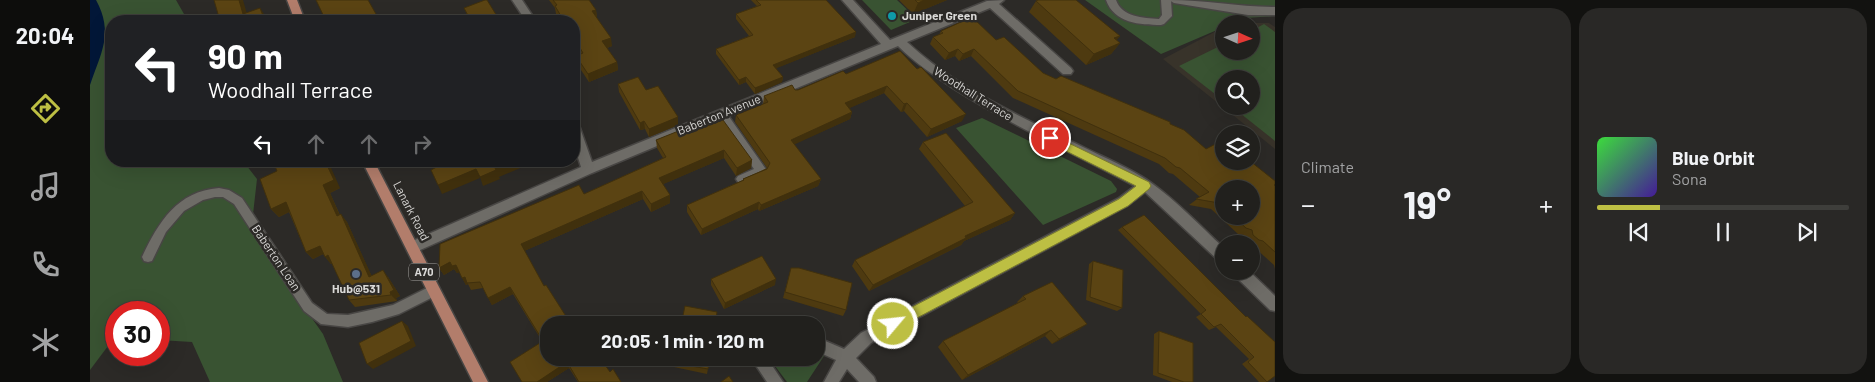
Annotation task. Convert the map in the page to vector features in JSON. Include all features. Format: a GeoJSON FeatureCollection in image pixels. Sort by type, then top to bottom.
{"type":"FeatureCollection","features":[{"type":"Feature","properties":{"kind":"main road"},"geometry":{"type":"LineString","coordinates":[[292,0],[298,15]]}},
{"type":"Feature","properties":{"kind":"main road","name":"Lanark Road"},"geometry":{"type":"LineString","coordinates":[[371,167],[413,247],[433,292],[481,382]]}},
{"type":"Feature","properties":{"kind":"street"},"geometry":{"type":"LineString","coordinates":[[517,0],[527,15]]}},
{"type":"Feature","properties":{"kind":"street","name":"Woodhall Terrace"},"geometry":{"type":"LineString","coordinates":[[847,0],[893,42],[1001,113],[1145,186],[1164,200],[1215,248]]}},
{"type":"Feature","properties":{"kind":"street"},"geometry":{"type":"LineString","coordinates":[[1174,0],[1248,11],[1275,11]]}},
{"type":"Feature","properties":{"kind":"street"},"geometry":{"type":"LineString","coordinates":[[995,1],[1068,71]]}},
{"type":"Feature","properties":{"kind":"street","name":"Baberton Avenue"},"geometry":{"type":"LineString","coordinates":[[413,247],[588,169],[995,1]]}},
{"type":"Feature","properties":{"kind":"street"},"geometry":{"type":"LineString","coordinates":[[580,146],[588,169]]}},
{"type":"Feature","properties":{"kind":"street"},"geometry":{"type":"LineString","coordinates":[[831,382],[846,358],[866,338],[1124,202],[1145,186]]}},
{"type":"Feature","properties":{"kind":"street"},"geometry":{"type":"LineString","coordinates":[[1249,280],[1275,305]]}},
{"type":"Feature","properties":{"kind":"street"},"geometry":{"type":"LineString","coordinates":[[825,347],[833,349],[846,358],[870,382]]}},
{"type":"Feature","properties":{"kind":"street"},"geometry":{"type":"LineString","coordinates":[[764,366],[776,382]]}},
{"type":"Feature","properties":{"kind":"lane"},"geometry":{"type":"LineString","coordinates":[[1111,0],[1118,12],[1128,18],[1161,22],[1167,16],[1166,0]]}},
{"type":"Feature","properties":{"kind":"lane"},"geometry":{"type":"LineString","coordinates":[[722,114],[761,171],[742,179]]}},
{"type":"Feature","properties":{"kind":"lane","name":"Baberton Loan"},"geometry":{"type":"LineString","coordinates":[[148,257],[158,235],[172,214],[184,204],[207,193],[224,193],[238,201],[308,307],[326,320],[348,321],[395,310],[433,292]]}},
{"type":"Feature","properties":{"kind":"shaded area"},"geometry":{"type":"Polygon","coordinates":[[[1260,23],[1269,23],[1275,27],[1275,149],[1260,137],[1260,125],[1245,125],[1233,115],[1260,115],[1260,70],[1215,70],[1215,101],[1163,59],[1215,32],[1215,60],[1260,60],[1260,23]]]}},
{"type":"Feature","properties":{"kind":"green space"},"geometry":{"type":"Polygon","coordinates":[[[90,0],[176,0],[185,15],[105,15],[105,167],[248,167],[257,179],[251,232],[323,334],[343,382],[210,382],[192,342],[170,341],[170,301],[105,301],[105,350],[90,370],[90,0]]]}},
{"type":"Feature","properties":{"kind":"green space"},"geometry":{"type":"Polygon","coordinates":[[[862,0],[897,0],[917,19],[891,30],[862,0]]]}},
{"type":"Feature","properties":{"kind":"green space"},"geometry":{"type":"Polygon","coordinates":[[[1085,0],[1275,0],[1275,16],[1215,15],[1215,31],[1161,54],[1085,0]]]}},
{"type":"Feature","properties":{"kind":"green space"},"geometry":{"type":"Polygon","coordinates":[[[1264,24],[1275,32],[1275,141],[1260,129],[1260,125],[1255,125],[1242,115],[1260,115],[1260,70],[1215,70],[1215,94],[1179,66],[1215,48],[1215,60],[1260,60],[1260,26],[1264,24]]]}},
{"type":"Feature","properties":{"kind":"green space"},"geometry":{"type":"Polygon","coordinates":[[[982,118],[1111,181],[1117,189],[1116,192],[1043,225],[956,128],[982,118]]]}},
{"type":"Feature","properties":{"kind":"green space"},"geometry":{"type":"Polygon","coordinates":[[[775,366],[817,366],[807,382],[787,382],[775,366]]]}},
{"type":"Feature","properties":{"kind":"water"},"geometry":{"type":"Polygon","coordinates":[[[90,0],[96,0],[104,23],[105,33],[104,43],[90,85],[90,0]]]}},
{"type":"Feature","properties":{"kind":"building"},"geometry":{"type":"Polygon","coordinates":[[[214,0],[239,0],[243,14],[260,8],[263,15],[218,15],[214,0]]]}},
{"type":"Feature","properties":{"kind":"building"},"geometry":{"type":"Polygon","coordinates":[[[316,0],[368,0],[377,15],[323,15],[316,0]]]}},
{"type":"Feature","properties":{"kind":"building"},"geometry":{"type":"Polygon","coordinates":[[[487,0],[496,15],[468,15],[464,8],[487,0]]]}},
{"type":"Feature","properties":{"kind":"building"},"geometry":{"type":"Polygon","coordinates":[[[553,0],[589,0],[596,10],[592,11],[611,38],[602,41],[617,62],[588,74],[580,62],[580,54],[583,53],[580,48],[580,15],[560,15],[555,6],[557,5],[553,0]]]}},
{"type":"Feature","properties":{"kind":"building"},"geometry":{"type":"Polygon","coordinates":[[[756,0],[826,0],[856,32],[773,65],[783,77],[755,88],[746,77],[739,80],[716,49],[753,35],[736,14],[761,5],[756,0]]]}},
{"type":"Feature","properties":{"kind":"building"},"geometry":{"type":"Polygon","coordinates":[[[1076,0],[1120,36],[1114,38],[1120,43],[1094,54],[1036,1],[1076,0]]]}},
{"type":"Feature","properties":{"kind":"building"},"geometry":{"type":"Polygon","coordinates":[[[972,17],[996,40],[1004,37],[1043,73],[1056,79],[1061,76],[1170,122],[1170,124],[1184,130],[1206,149],[1215,144],[1215,170],[1260,169],[1275,181],[1275,252],[1260,240],[1260,235],[1253,235],[1252,230],[1243,225],[1260,225],[1260,180],[1215,180],[1215,202],[1196,199],[1209,192],[1165,158],[1018,91],[974,49],[963,54],[958,49],[949,53],[933,37],[943,33],[941,31],[972,17]]]}},
{"type":"Feature","properties":{"kind":"building"},"geometry":{"type":"Polygon","coordinates":[[[900,51],[917,69],[921,67],[966,114],[931,129],[907,103],[904,104],[887,86],[845,103],[852,112],[791,140],[821,179],[761,205],[759,202],[702,229],[687,205],[767,169],[770,163],[736,115],[768,102],[764,96],[792,85],[795,90],[798,90],[843,71],[846,74],[900,51]]]}},
{"type":"Feature","properties":{"kind":"building"},"geometry":{"type":"Polygon","coordinates":[[[638,77],[646,90],[658,86],[678,117],[649,129],[644,121],[640,123],[618,84],[638,77]]]}},
{"type":"Feature","properties":{"kind":"building"},"geometry":{"type":"Polygon","coordinates":[[[723,120],[752,160],[737,168],[724,150],[659,178],[670,195],[651,204],[642,191],[521,244],[544,286],[546,285],[566,316],[540,316],[540,336],[510,287],[488,298],[480,282],[467,283],[465,277],[462,278],[456,265],[452,266],[450,262],[439,268],[440,244],[579,185],[584,194],[666,157],[656,140],[686,128],[689,133],[723,120]]]}},
{"type":"Feature","properties":{"kind":"building"},"geometry":{"type":"Polygon","coordinates":[[[946,133],[1015,213],[965,236],[966,238],[873,285],[855,260],[973,202],[923,142],[946,133]]]}},
{"type":"Feature","properties":{"kind":"building"},"geometry":{"type":"Polygon","coordinates":[[[275,167],[328,167],[334,180],[323,185],[337,216],[341,214],[369,277],[383,270],[394,290],[390,292],[391,295],[349,300],[328,255],[325,257],[320,246],[306,252],[286,202],[271,209],[260,179],[277,171],[275,167]]]}},
{"type":"Feature","properties":{"kind":"building"},"geometry":{"type":"Polygon","coordinates":[[[437,167],[497,167],[495,168],[496,170],[480,177],[476,169],[438,185],[431,170],[437,167]]]}},
{"type":"Feature","properties":{"kind":"building"},"geometry":{"type":"Polygon","coordinates":[[[1144,215],[1246,317],[1275,342],[1275,376],[1267,382],[1248,362],[1254,357],[1221,324],[1214,327],[1201,314],[1206,310],[1122,227],[1144,215]]]}},
{"type":"Feature","properties":{"kind":"building"},"geometry":{"type":"Polygon","coordinates":[[[762,256],[776,279],[725,303],[711,279],[762,256]]]}},
{"type":"Feature","properties":{"kind":"building"},"geometry":{"type":"Polygon","coordinates":[[[1093,261],[1123,270],[1122,308],[1090,297],[1093,261]]]}},
{"type":"Feature","properties":{"kind":"building"},"geometry":{"type":"Polygon","coordinates":[[[791,268],[799,268],[852,283],[846,310],[785,292],[791,268]]]}},
{"type":"Feature","properties":{"kind":"building"},"geometry":{"type":"Polygon","coordinates":[[[1052,282],[1087,324],[1059,339],[1051,330],[968,375],[943,341],[1026,299],[1023,296],[1052,282]]]}},
{"type":"Feature","properties":{"kind":"building"},"geometry":{"type":"Polygon","coordinates":[[[685,306],[717,312],[716,316],[683,316],[685,306]]]}},
{"type":"Feature","properties":{"kind":"building"},"geometry":{"type":"Polygon","coordinates":[[[402,321],[411,341],[367,364],[359,343],[402,321]]]}},
{"type":"Feature","properties":{"kind":"building"},"geometry":{"type":"Polygon","coordinates":[[[1159,331],[1193,343],[1193,382],[1184,382],[1158,373],[1159,331]]]}},
{"type":"Feature","properties":{"kind":"building"},"geometry":{"type":"Polygon","coordinates":[[[540,343],[540,366],[561,366],[537,382],[522,382],[510,362],[540,343]]]}},
{"type":"Feature","properties":{"kind":"building"},"geometry":{"type":"Polygon","coordinates":[[[569,366],[606,366],[610,372],[613,369],[621,382],[579,382],[569,366]]]}},
{"type":"Feature","properties":{"kind":"building"},"geometry":{"type":"Polygon","coordinates":[[[691,366],[709,366],[708,369],[691,366]]]}},
{"type":"Feature","properties":{"kind":"building"},"geometry":{"type":"Polygon","coordinates":[[[729,376],[733,382],[721,382],[729,376]]]}},
{"type":"Feature","properties":{"kind":"place","name":"Juniper Green"},"geometry":{"type":"Point","coordinates":[892,16]}},
{"type":"Feature","properties":{"kind":"place","name":"Hub@531"},"geometry":{"type":"Point","coordinates":[356,274]}},
{"type":"Feature","properties":{"kind":"route"},"geometry":{"type":"LineString","coordinates":[[893,324],[1124,202],[1145,186],[1050,138]]}}]}
